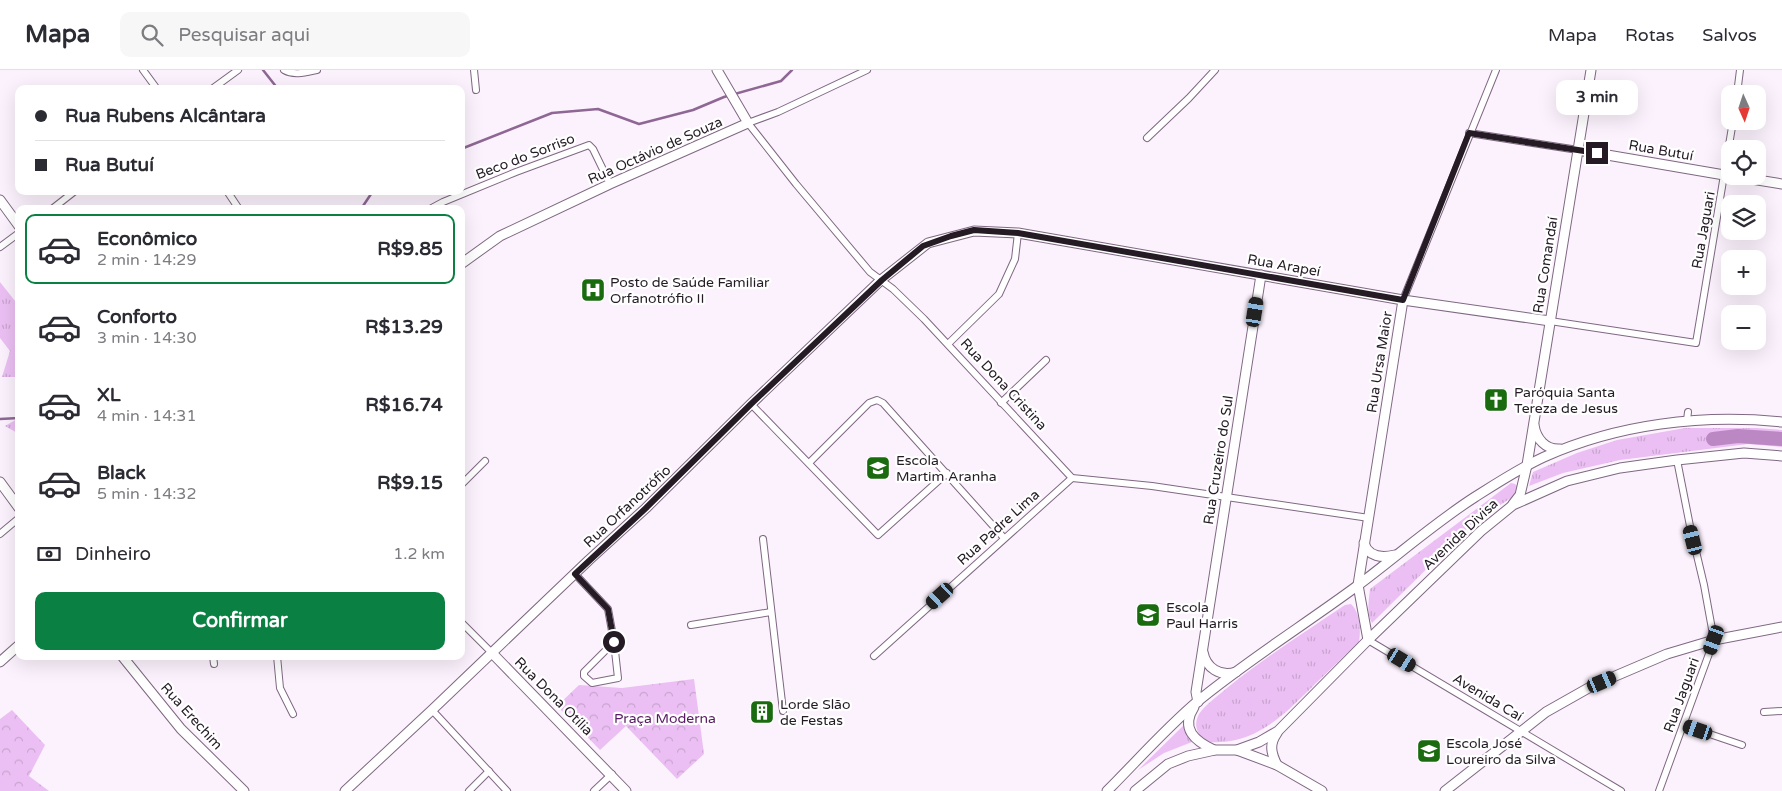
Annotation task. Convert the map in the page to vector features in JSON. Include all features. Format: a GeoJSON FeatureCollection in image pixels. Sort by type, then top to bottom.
{"type":"FeatureCollection","features":[{"type":"Feature","properties":{"kind":"street"},"geometry":{"type":"LineString","coordinates":[[143,70],[154,85]]}},
{"type":"Feature","properties":{"kind":"street"},"geometry":{"type":"LineString","coordinates":[[217,85],[238,70]]}},
{"type":"Feature","properties":{"kind":"street"},"geometry":{"type":"LineString","coordinates":[[284,70],[286,72],[301,73],[317,70]]}},
{"type":"Feature","properties":{"kind":"street"},"geometry":{"type":"LineString","coordinates":[[474,70],[476,90]]}},
{"type":"Feature","properties":{"kind":"street"},"geometry":{"type":"LineString","coordinates":[[711,70],[723,82]]}},
{"type":"Feature","properties":{"kind":"street"},"geometry":{"type":"LineString","coordinates":[[717,70],[723,82]]}},
{"type":"Feature","properties":{"kind":"street","name":"Rua Octávio de Souza"},"geometry":{"type":"LineString","coordinates":[[465,261],[500,236],[610,184],[748,123],[778,112],[867,70]]}},
{"type":"Feature","properties":{"kind":"street"},"geometry":{"type":"LineString","coordinates":[[1147,138],[1215,70]]}},
{"type":"Feature","properties":{"kind":"street","name":"Rua Ursa Maior"},"geometry":{"type":"LineString","coordinates":[[1368,640],[1358,585],[1403,300],[1496,70]]}},
{"type":"Feature","properties":{"kind":"street","name":"Rua Comandaí"},"geometry":{"type":"LineString","coordinates":[[1513,505],[1520,495],[1527,465],[1591,70]]}},
{"type":"Feature","properties":{"kind":"street"},"geometry":{"type":"LineString","coordinates":[[1738,85],[1740,70]]}},
{"type":"Feature","properties":{"kind":"street","name":"Rua Dona Cristina"},"geometry":{"type":"LineString","coordinates":[[723,82],[748,123],[796,184],[870,272],[893,288],[948,344],[1072,478]]}},
{"type":"Feature","properties":{"kind":"street","name":"Rua Butuí"},"geometry":{"type":"LineString","coordinates":[[1469,133],[1721,175]]}},
{"type":"Feature","properties":{"kind":"street","name":"Beco do Sorriso"},"geometry":{"type":"LineString","coordinates":[[465,193],[589,145],[593,149],[610,184]]}},
{"type":"Feature","properties":{"kind":"street","name":"Rua Butuí"},"geometry":{"type":"LineString","coordinates":[[1766,182],[1782,184]]}},
{"type":"Feature","properties":{"kind":"street","name":"Rua Jaguari"},"geometry":{"type":"LineString","coordinates":[[1696,343],[1727,185]]}},
{"type":"Feature","properties":{"kind":"street"},"geometry":{"type":"LineString","coordinates":[[57,205],[70,195]]}},
{"type":"Feature","properties":{"kind":"street","name":"Beco do Sorriso"},"geometry":{"type":"LineString","coordinates":[[437,205],[459,195]]}},
{"type":"Feature","properties":{"kind":"street"},"geometry":{"type":"LineString","coordinates":[[0,200],[15,221]]}},
{"type":"Feature","properties":{"kind":"street","name":"Rua Arapeí"},"geometry":{"type":"LineString","coordinates":[[882,280],[928,244],[974,230],[1018,233],[1403,300],[1696,343]]}},
{"type":"Feature","properties":{"kind":"street"},"geometry":{"type":"LineString","coordinates":[[948,344],[999,294],[1014,259],[1018,233]]}},
{"type":"Feature","properties":{"kind":"street"},"geometry":{"type":"LineString","coordinates":[[0,247],[15,236]]}},
{"type":"Feature","properties":{"kind":"street","name":"Rua Cruzeiro do Sul"},"geometry":{"type":"LineString","coordinates":[[1198,702],[1196,692],[1202,650],[1261,275]]}},
{"type":"Feature","properties":{"kind":"street","name":"Rua Orfanotrófio"},"geometry":{"type":"LineString","coordinates":[[345,791],[646,508],[751,404],[882,280]]}},
{"type":"Feature","properties":{"kind":"street"},"geometry":{"type":"LineString","coordinates":[[1001,403],[1046,360]]}},
{"type":"Feature","properties":{"kind":"street"},"geometry":{"type":"LineString","coordinates":[[809,463],[869,403],[877,400],[884,403],[1004,538]]}},
{"type":"Feature","properties":{"kind":"street"},"geometry":{"type":"LineString","coordinates":[[751,404],[878,535],[946,473]]}},
{"type":"Feature","properties":{"kind":"street","name":"Avenida Divisa"},"geometry":{"type":"LineString","coordinates":[[1198,702],[1237,671],[1358,585],[1395,555],[1473,498],[1527,465],[1562,449],[1620,431],[1688,416],[1782,422]]}},
{"type":"Feature","properties":{"kind":"street"},"geometry":{"type":"LineString","coordinates":[[1534,422],[1535,431],[1545,446],[1562,449]]}},
{"type":"Feature","properties":{"kind":"street","name":"Avenida Divisa"},"geometry":{"type":"LineString","coordinates":[[1215,750],[1237,750],[1259,742],[1278,731],[1368,640],[1481,531],[1513,505],[1567,481],[1620,468],[1744,453],[1782,456]]}},
{"type":"Feature","properties":{"kind":"street"},"geometry":{"type":"LineString","coordinates":[[1677,460],[1714,640]]}},
{"type":"Feature","properties":{"kind":"street"},"geometry":{"type":"LineString","coordinates":[[465,481],[485,461]]}},
{"type":"Feature","properties":{"kind":"street"},"geometry":{"type":"LineString","coordinates":[[1072,478],[1152,486],[1369,518]]}},
{"type":"Feature","properties":{"kind":"street","name":"Rua Padre Lima"},"geometry":{"type":"LineString","coordinates":[[874,656],[1072,478]]}},
{"type":"Feature","properties":{"kind":"street"},"geometry":{"type":"LineString","coordinates":[[0,482],[3,493],[15,504]]}},
{"type":"Feature","properties":{"kind":"street"},"geometry":{"type":"LineString","coordinates":[[0,534],[15,521]]}},
{"type":"Feature","properties":{"kind":"street"},"geometry":{"type":"LineString","coordinates":[[764,539],[770,612],[782,711]]}},
{"type":"Feature","properties":{"kind":"street"},"geometry":{"type":"LineString","coordinates":[[1364,543],[1367,550],[1379,557],[1395,555]]}},
{"type":"Feature","properties":{"kind":"street"},"geometry":{"type":"LineString","coordinates":[[575,574],[608,609],[614,642],[618,678],[592,683],[584,676],[584,672],[614,642]]}},
{"type":"Feature","properties":{"kind":"street"},"geometry":{"type":"LineString","coordinates":[[691,625],[770,612]]}},
{"type":"Feature","properties":{"kind":"street","name":"Rua Dona Otília"},"geometry":{"type":"LineString","coordinates":[[465,626],[612,774],[626,791]]}},
{"type":"Feature","properties":{"kind":"street"},"geometry":{"type":"LineString","coordinates":[[1445,791],[1546,712],[1592,686],[1667,654],[1714,640],[1782,627]]}},
{"type":"Feature","properties":{"kind":"street","name":"Avenida Caí"},"geometry":{"type":"LineString","coordinates":[[1368,640],[1621,791]]}},
{"type":"Feature","properties":{"kind":"street","name":"Rua Jaguari"},"geometry":{"type":"LineString","coordinates":[[1659,791],[1714,640]]}},
{"type":"Feature","properties":{"kind":"street"},"geometry":{"type":"LineString","coordinates":[[0,662],[15,649]]}},
{"type":"Feature","properties":{"kind":"street"},"geometry":{"type":"LineString","coordinates":[[1202,650],[1208,664],[1214,670],[1230,674],[1237,671]]}},
{"type":"Feature","properties":{"kind":"street","name":"Rua Erechim"},"geometry":{"type":"LineString","coordinates":[[125,660],[182,729],[244,791]]}},
{"type":"Feature","properties":{"kind":"street"},"geometry":{"type":"LineString","coordinates":[[214,660],[214,664]]}},
{"type":"Feature","properties":{"kind":"street"},"geometry":{"type":"LineString","coordinates":[[277,660],[280,688],[293,714]]}},
{"type":"Feature","properties":{"kind":"street"},"geometry":{"type":"LineString","coordinates":[[1198,702],[1190,716],[1189,725],[1192,734],[1197,741],[1215,750]]}},
{"type":"Feature","properties":{"kind":"street"},"geometry":{"type":"LineString","coordinates":[[1107,791],[1146,750],[1198,702]]}},
{"type":"Feature","properties":{"kind":"street"},"geometry":{"type":"LineString","coordinates":[[432,710],[506,791]]}},
{"type":"Feature","properties":{"kind":"street"},"geometry":{"type":"LineString","coordinates":[[1764,712],[1782,711]]}},
{"type":"Feature","properties":{"kind":"street"},"geometry":{"type":"LineString","coordinates":[[1683,725],[1742,745]]}},
{"type":"Feature","properties":{"kind":"street"},"geometry":{"type":"LineString","coordinates":[[1277,765],[1272,756],[1271,743],[1278,731]]}},
{"type":"Feature","properties":{"kind":"street"},"geometry":{"type":"LineString","coordinates":[[1141,789],[1168,764],[1188,756],[1215,750]]}},
{"type":"Feature","properties":{"kind":"street"},"geometry":{"type":"LineString","coordinates":[[1237,750],[1277,765],[1322,791]]}},
{"type":"Feature","properties":{"kind":"street"},"geometry":{"type":"LineString","coordinates":[[469,791],[489,771]]}},
{"type":"Feature","properties":{"kind":"street"},"geometry":{"type":"LineString","coordinates":[[594,791],[612,774]]}},
{"type":"Feature","properties":{"kind":"green space"},"geometry":{"type":"Polygon","coordinates":[[[0,282],[15,301],[15,377],[2,377],[10,351],[0,338],[0,282]]]}},
{"type":"Feature","properties":{"kind":"green space"},"geometry":{"type":"Polygon","coordinates":[[[15,420],[15,432],[5,426],[15,420]]]}},
{"type":"Feature","properties":{"kind":"green space"},"geometry":{"type":"Polygon","coordinates":[[[1685,428],[1782,430],[1782,435],[1740,432],[1710,436],[1712,443],[1737,439],[1782,443],[1782,447],[1748,444],[1620,460],[1563,473],[1529,486],[1533,472],[1577,453],[1617,440],[1685,428]]]}},
{"type":"Feature","properties":{"kind":"green space"},"geometry":{"type":"Polygon","coordinates":[[[1511,483],[1517,486],[1511,498],[1474,522],[1372,623],[1368,611],[1370,589],[1511,483]]]}},
{"type":"Feature","properties":{"kind":"green space"},"geometry":{"type":"Polygon","coordinates":[[[1351,604],[1354,607],[1359,622],[1359,642],[1284,714],[1261,730],[1235,740],[1210,742],[1202,738],[1196,725],[1199,714],[1209,703],[1270,656],[1345,605],[1351,604]]]}},
{"type":"Feature","properties":{"kind":"green space","name":"Praça Moderna"},"geometry":{"type":"Polygon","coordinates":[[[694,679],[704,754],[677,779],[626,726],[600,750],[557,706],[579,685],[622,688],[694,679]]]}},
{"type":"Feature","properties":{"kind":"green space"},"geometry":{"type":"Polygon","coordinates":[[[12,710],[45,745],[29,776],[49,791],[0,791],[0,719],[12,710]]]}},
{"type":"Feature","properties":{"kind":"green space"},"geometry":{"type":"Polygon","coordinates":[[[1184,725],[1187,736],[1192,742],[1164,753],[1138,770],[1184,725]]]}},
{"type":"Feature","properties":{"kind":"waterway"},"geometry":{"type":"LineString","coordinates":[[263,70],[275,85]]}},
{"type":"Feature","properties":{"kind":"waterway"},"geometry":{"type":"LineString","coordinates":[[465,147],[552,113],[598,109],[639,124],[693,110],[724,97],[781,81],[792,70]]}},
{"type":"Feature","properties":{"kind":"waterway"},"geometry":{"type":"LineString","coordinates":[[364,205],[370,195]]}},
{"type":"Feature","properties":{"kind":"waterway"},"geometry":{"type":"LineString","coordinates":[[0,419],[15,418]]}},
{"type":"Feature","properties":{"kind":"waterway"},"geometry":{"type":"LineString","coordinates":[[1713,439],[1738,436],[1782,439]]}},
{"type":"Feature","properties":{"kind":"place","name":"Posto de Saúde Familiar Orfanotrófio II"},"geometry":{"type":"Point","coordinates":[593,290]}},
{"type":"Feature","properties":{"kind":"place","name":"Paróquia Santa Tereza de Jesus"},"geometry":{"type":"Point","coordinates":[1496,400]}},
{"type":"Feature","properties":{"kind":"place","name":"Escola Martim Aranha"},"geometry":{"type":"Point","coordinates":[878,468]}},
{"type":"Feature","properties":{"kind":"place","name":"Escola Paul Harris"},"geometry":{"type":"Point","coordinates":[1148,615]}},
{"type":"Feature","properties":{"kind":"place","name":"Lorde Slão de Festas"},"geometry":{"type":"Point","coordinates":[762,712]}},
{"type":"Feature","properties":{"kind":"place","name":"Escola José Loureiro da Silva"},"geometry":{"type":"Point","coordinates":[1429,751]}},
{"type":"Feature","properties":{"kind":"route"},"geometry":{"type":"LineString","coordinates":[[614,642],[608,609],[575,574],[646,508],[797,360],[882,280],[923,246],[974,230],[1018,233],[1403,300],[1469,133],[1597,153]]}}]}
